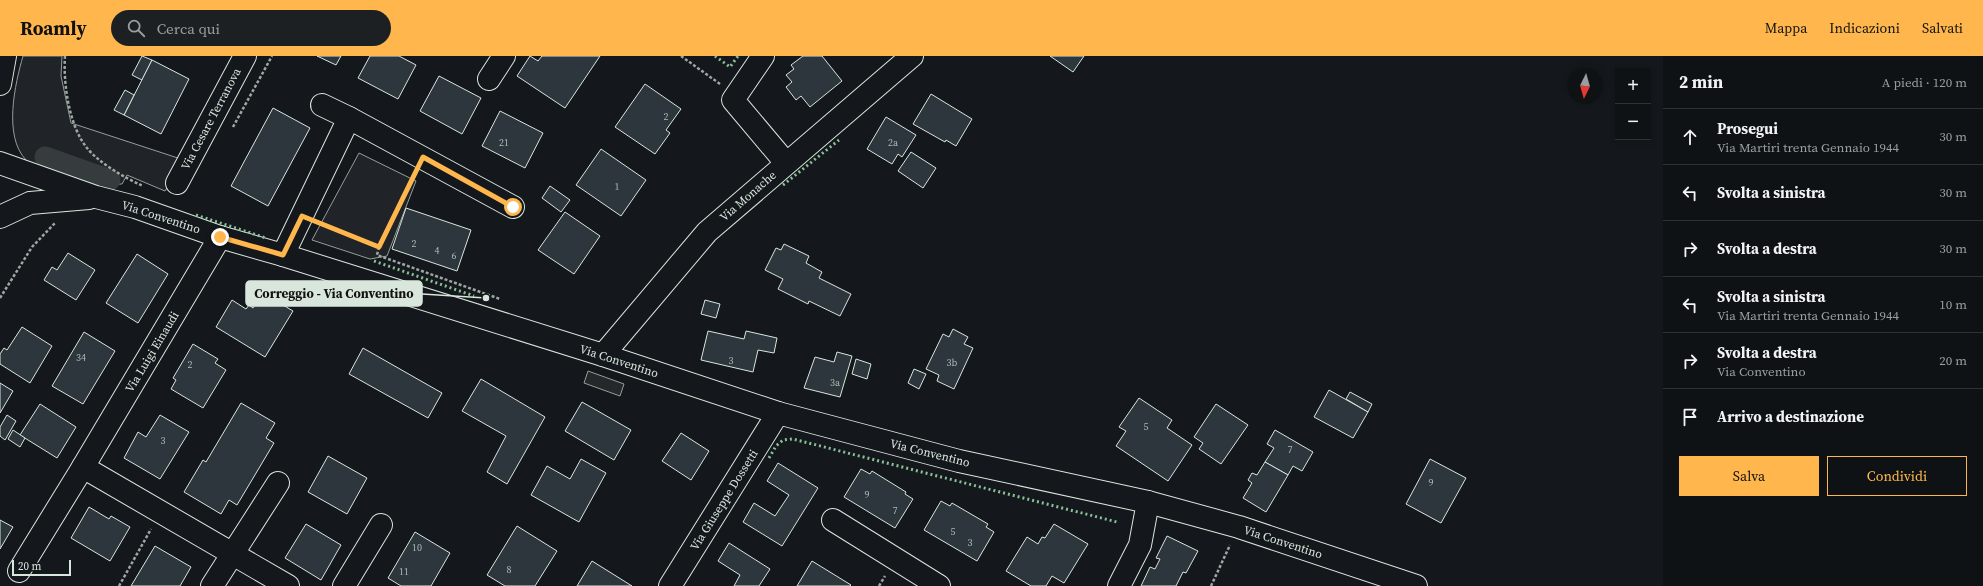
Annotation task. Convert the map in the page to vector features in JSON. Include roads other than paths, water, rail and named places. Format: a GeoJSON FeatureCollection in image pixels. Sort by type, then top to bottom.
{"type":"FeatureCollection","features":[{"type":"Feature","properties":{"kind":"street"},"geometry":{"type":"LineString","coordinates":[[0,84],[5,56]]}},
{"type":"Feature","properties":{"kind":"street","name":"Via Cesare Terranova"},"geometry":{"type":"LineString","coordinates":[[177,183],[245,56]]}},
{"type":"Feature","properties":{"kind":"street"},"geometry":{"type":"LineString","coordinates":[[489,79],[504,56]]}},
{"type":"Feature","properties":{"kind":"street"},"geometry":{"type":"LineString","coordinates":[[763,56],[733,100],[786,163]]}},
{"type":"Feature","properties":{"kind":"street","name":"Via Monache"},"geometry":{"type":"LineString","coordinates":[[603,355],[707,232],[912,56]]}},
{"type":"Feature","properties":{"kind":"street"},"geometry":{"type":"LineString","coordinates":[[322,105],[423,157],[513,207]]}},
{"type":"Feature","properties":{"kind":"street"},"geometry":{"type":"LineString","coordinates":[[283,255],[349,118]]}},
{"type":"Feature","properties":{"kind":"street","name":"Via Conventino"},"geometry":{"type":"LineString","coordinates":[[0,163],[96,197],[135,207],[220,237],[283,255],[603,355],[778,413],[959,461],[1148,502],[1239,527],[1416,586]]}},
{"type":"Feature","properties":{"kind":"street","name":"Via Conventino"},"geometry":{"type":"LineString","coordinates":[[0,217],[30,204],[96,197]]}},
{"type":"Feature","properties":{"kind":"street","name":"Via Luigi Einaudi"},"geometry":{"type":"LineString","coordinates":[[19,571],[83,467],[220,237]]}},
{"type":"Feature","properties":{"kind":"street","name":"Via Giuseppe Dossetti"},"geometry":{"type":"LineString","coordinates":[[670,586],[778,413]]}},
{"type":"Feature","properties":{"kind":"street"},"geometry":{"type":"LineString","coordinates":[[83,467],[288,586]]}},
{"type":"Feature","properties":{"kind":"street"},"geometry":{"type":"LineString","coordinates":[[212,586],[278,483]]}},
{"type":"Feature","properties":{"kind":"street"},"geometry":{"type":"LineString","coordinates":[[1119,586],[1140,545],[1148,502]]}},
{"type":"Feature","properties":{"kind":"street"},"geometry":{"type":"LineString","coordinates":[[833,520],[939,586]]}},
{"type":"Feature","properties":{"kind":"street"},"geometry":{"type":"LineString","coordinates":[[344,586],[381,525]]}},
{"type":"Feature","properties":{"kind":"waterway"},"geometry":{"type":"LineString","coordinates":[[45,157],[110,180]]}},
{"type":"Feature","properties":{"kind":"place","name":"Correggio - Via Conventino"},"geometry":{"type":"Point","coordinates":[486,298]}}]}
